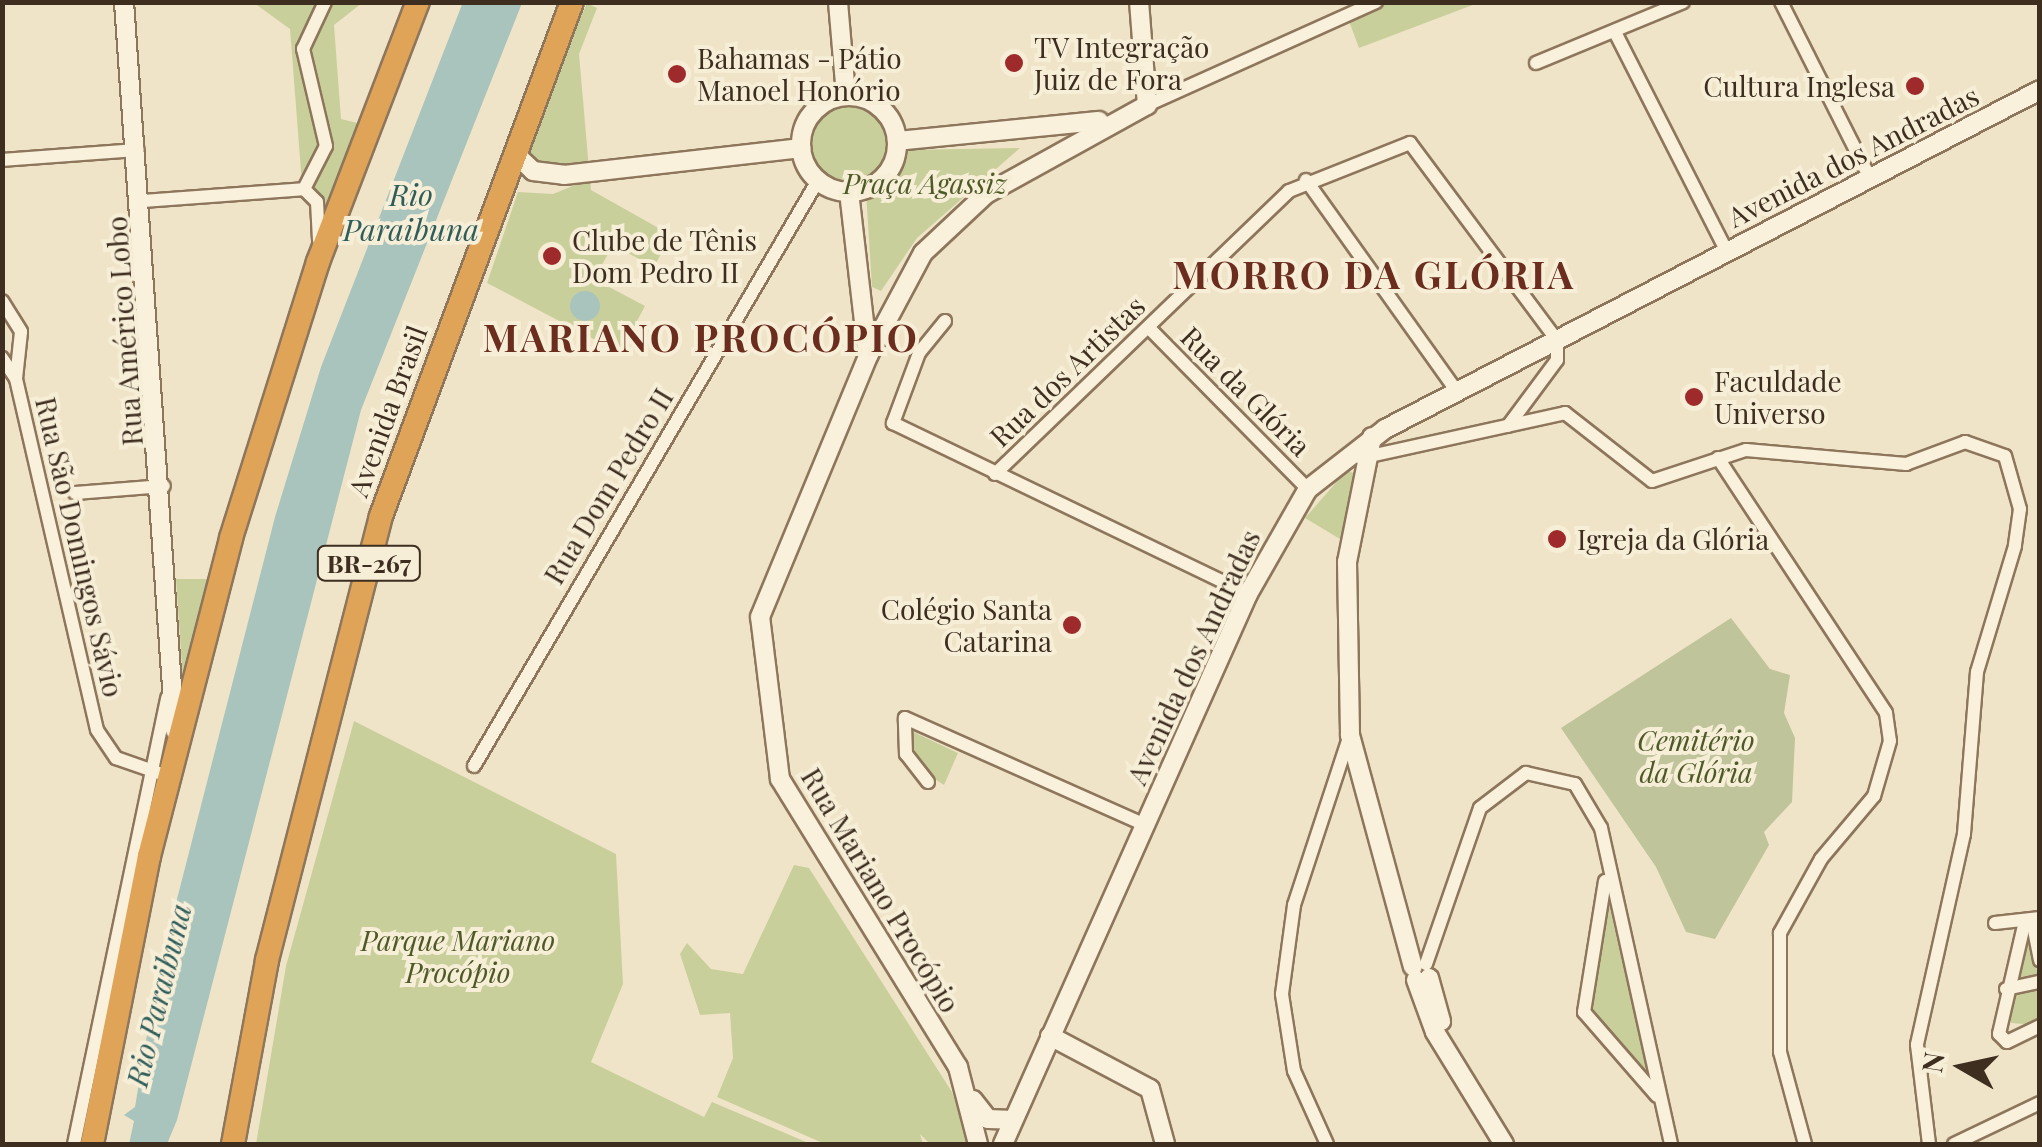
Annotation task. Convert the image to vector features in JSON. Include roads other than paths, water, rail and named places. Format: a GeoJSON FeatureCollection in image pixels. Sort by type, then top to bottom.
{"type":"FeatureCollection","features":[{"type":"Feature","properties":{"kind":"highway"},"geometry":{"type":"LineString","coordinates":[[92,1144],[162,774],[176,749],[318,262],[418,2]]}},
{"type":"Feature","properties":{"kind":"highway","name":"Avenida Brasil"},"geometry":{"type":"LineString","coordinates":[[234,1144],[267,960],[381,516],[572,2]]}},
{"type":"Feature","properties":{"kind":"main road","name":"Rua Américo Lobo"},"geometry":{"type":"LineString","coordinates":[[124,2],[164,486],[176,749]]}},
{"type":"Feature","properties":{"kind":"main road"},"geometry":{"type":"LineString","coordinates":[[838,2],[846,95]]}},
{"type":"Feature","properties":{"kind":"main road"},"geometry":{"type":"LineString","coordinates":[[1139,2],[1147,105]]}},
{"type":"Feature","properties":{"kind":"main road","name":"Avenida dos Andradas"},"geometry":{"type":"LineString","coordinates":[[1015,1115],[1248,594],[1308,490],[1372,437],[2040,90]]}},
{"type":"Feature","properties":{"kind":"main road"},"geometry":{"type":"LineString","coordinates":[[846,95],[877,104],[897,141],[881,180],[849,192],[818,182],[801,148],[812,112],[846,95]]}},
{"type":"Feature","properties":{"kind":"main road","name":"Rua Mariano Procópio"},"geometry":{"type":"LineString","coordinates":[[978,1144],[971,1096],[780,779],[763,698],[766,592],[902,285],[944,232],[1017,174],[1110,120],[1147,105]]}},
{"type":"Feature","properties":{"kind":"main road"},"geometry":{"type":"LineString","coordinates":[[897,141],[1110,120]]}},
{"type":"Feature","properties":{"kind":"main road"},"geometry":{"type":"LineString","coordinates":[[1017,174],[1032,147],[1018,132]]}},
{"type":"Feature","properties":{"kind":"main road"},"geometry":{"type":"LineString","coordinates":[[514,152],[533,172],[564,176],[801,148]]}},
{"type":"Feature","properties":{"kind":"main road"},"geometry":{"type":"LineString","coordinates":[[849,192],[868,356]]}},
{"type":"Feature","properties":{"kind":"main road"},"geometry":{"type":"LineString","coordinates":[[860,293],[879,305],[902,285]]}},
{"type":"Feature","properties":{"kind":"main road"},"geometry":{"type":"LineString","coordinates":[[1372,437],[1348,562],[1350,735],[1405,932],[1448,1051],[1504,1144]]}},
{"type":"Feature","properties":{"kind":"main road"},"geometry":{"type":"LineString","coordinates":[[1050,1036],[1150,1089],[1165,1144]]}},
{"type":"Feature","properties":{"kind":"main road"},"geometry":{"type":"LineString","coordinates":[[971,1096],[988,1119],[1015,1115]]}},
{"type":"Feature","properties":{"kind":"main road"},"geometry":{"type":"LineString","coordinates":[[1004,1144],[1015,1115]]}},
{"type":"Feature","properties":{"kind":"main road"},"geometry":{"type":"LineString","coordinates":[[1015,1115],[1018,1144]]}},
{"type":"Feature","properties":{"kind":"street"},"geometry":{"type":"LineString","coordinates":[[304,188],[326,146],[303,48],[324,2]]}},
{"type":"Feature","properties":{"kind":"street","name":"Rua Mariano Procópio"},"geometry":{"type":"LineString","coordinates":[[1147,105],[1376,2]]}},
{"type":"Feature","properties":{"kind":"street"},"geometry":{"type":"LineString","coordinates":[[1536,63],[1683,2]]}},
{"type":"Feature","properties":{"kind":"street"},"geometry":{"type":"LineString","coordinates":[[1781,2],[1870,178]]}},
{"type":"Feature","properties":{"kind":"street"},"geometry":{"type":"LineString","coordinates":[[1615,32],[1727,252]]}},
{"type":"Feature","properties":{"kind":"street","name":"Rua dos Artistas"},"geometry":{"type":"LineString","coordinates":[[995,474],[1306,180],[1418,146],[1557,340]]}},
{"type":"Feature","properties":{"kind":"street"},"geometry":{"type":"LineString","coordinates":[[2,160],[138,150]]}},
{"type":"Feature","properties":{"kind":"street"},"geometry":{"type":"LineString","coordinates":[[1306,180],[1457,392]]}},
{"type":"Feature","properties":{"kind":"street","name":"Rua Dom Pedro II"},"geometry":{"type":"LineString","coordinates":[[474,766],[818,182]]}},
{"type":"Feature","properties":{"kind":"street"},"geometry":{"type":"LineString","coordinates":[[142,200],[304,188]]}},
{"type":"Feature","properties":{"kind":"street"},"geometry":{"type":"LineString","coordinates":[[304,188],[320,214],[318,262]]}},
{"type":"Feature","properties":{"kind":"street"},"geometry":{"type":"LineString","coordinates":[[2,301],[21,332],[16,378]]}},
{"type":"Feature","properties":{"kind":"street"},"geometry":{"type":"LineString","coordinates":[[945,321],[919,352],[890,417],[995,474],[1248,594]]}},
{"type":"Feature","properties":{"kind":"street","name":"Rua da Glória"},"geometry":{"type":"LineString","coordinates":[[1149,328],[1308,490]]}},
{"type":"Feature","properties":{"kind":"street"},"geometry":{"type":"LineString","coordinates":[[1506,428],[1557,360],[1557,340]]}},
{"type":"Feature","properties":{"kind":"street","name":"Rua São Domingos Sávio"},"geometry":{"type":"LineString","coordinates":[[2,358],[16,378],[106,748],[162,774]]}},
{"type":"Feature","properties":{"kind":"street"},"geometry":{"type":"LineString","coordinates":[[1339,462],[1506,428],[1548,414],[1586,421],[1652,481],[1718,458],[1778,448],[1906,464],[1984,443],[2005,456],[2014,478],[2015,546],[1977,672],[1964,834],[1917,1045],[1929,1144]]}},
{"type":"Feature","properties":{"kind":"street"},"geometry":{"type":"LineString","coordinates":[[1718,458],[1886,713],[1890,741],[1874,796],[1820,859],[1780,932],[1780,1052],[1805,1144]]}},
{"type":"Feature","properties":{"kind":"street"},"geometry":{"type":"LineString","coordinates":[[74,492],[164,486]]}},
{"type":"Feature","properties":{"kind":"street","name":"Rua Américo Lobo"},"geometry":{"type":"LineString","coordinates":[[74,1144],[162,774],[174,656]]}},
{"type":"Feature","properties":{"kind":"street"},"geometry":{"type":"LineString","coordinates":[[928,782],[906,754],[905,718],[1145,826]]}},
{"type":"Feature","properties":{"kind":"street"},"geometry":{"type":"LineString","coordinates":[[1328,1144],[1294,1071],[1282,994],[1294,905],[1350,735]]}},
{"type":"Feature","properties":{"kind":"street"},"geometry":{"type":"LineString","coordinates":[[1421,970],[1480,808],[1526,773],[1575,784],[1601,828],[1607,874],[1672,1144]]}},
{"type":"Feature","properties":{"kind":"street"},"geometry":{"type":"LineString","coordinates":[[1607,874],[1584,1012],[1660,1099]]}},
{"type":"Feature","properties":{"kind":"street"},"geometry":{"type":"LineString","coordinates":[[1995,923],[2032,920]]}},
{"type":"Feature","properties":{"kind":"street"},"geometry":{"type":"LineString","coordinates":[[2032,920],[2040,960]]}},
{"type":"Feature","properties":{"kind":"street"},"geometry":{"type":"LineString","coordinates":[[2032,920],[2004,991],[1999,1034],[2007,1042],[2040,1026]]}},
{"type":"Feature","properties":{"kind":"street"},"geometry":{"type":"LineString","coordinates":[[2004,991],[2020,979],[2040,982]]}},
{"type":"Feature","properties":{"kind":"street"},"geometry":{"type":"LineString","coordinates":[[1954,1144],[2038,1106]]}},
{"type":"Feature","properties":{"kind":"water","name":"Rio Paraibuna"},"geometry":{"type":"Polygon","coordinates":[[[463,2],[522,3],[361,410],[177,1120],[167,1144],[129,1144],[134,1121],[124,1115],[135,1107],[156,981],[275,517],[321,367],[463,2]]]}},
{"type":"Feature","properties":{"kind":"water"},"geometry":{"type":"Polygon","coordinates":[[[585,291],[596,295],[600,306],[596,317],[585,321],[574,317],[570,306],[574,295],[585,291]]]}},
{"type":"Feature","properties":{"kind":"place","name":"TV Integração Juiz de Fora"},"geometry":{"type":"Point","coordinates":[1014,63]}},
{"type":"Feature","properties":{"kind":"place","name":"Bahamas - Pátio Manoel Honório"},"geometry":{"type":"Point","coordinates":[677,74]}},
{"type":"Feature","properties":{"kind":"place","name":"Cultura Inglesa"},"geometry":{"type":"Point","coordinates":[1915,86]}},
{"type":"Feature","properties":{"kind":"place","name":"Clube de Tênis Dom Pedro II"},"geometry":{"type":"Point","coordinates":[552,256]}},
{"type":"Feature","properties":{"kind":"place","name":"Faculdade Universo"},"geometry":{"type":"Point","coordinates":[1694,397]}},
{"type":"Feature","properties":{"kind":"place","name":"Igreja da Glória"},"geometry":{"type":"Point","coordinates":[1557,539]}},
{"type":"Feature","properties":{"kind":"place","name":"Colégio Santa Catarina"},"geometry":{"type":"Point","coordinates":[1072,625]}},
{"type":"Feature","properties":{"kind":"district","name":"MORRO DA GLÓRIA"},"geometry":{"type":"Point","coordinates":[1374,274]}},
{"type":"Feature","properties":{"kind":"district","name":"MARIANO PROCÓPIO"},"geometry":{"type":"Point","coordinates":[701,337]}},
{"type":"Feature","properties":{"kind":"park label","name":"Praça Agassiz"},"geometry":{"type":"Point","coordinates":[925,183]}},
{"type":"Feature","properties":{"kind":"park label","name":"Cemitério da Glória"},"geometry":{"type":"Point","coordinates":[1696,756]}},
{"type":"Feature","properties":{"kind":"park label","name":"Parque Mariano Procópio"},"geometry":{"type":"Point","coordinates":[458,956]}}]}
